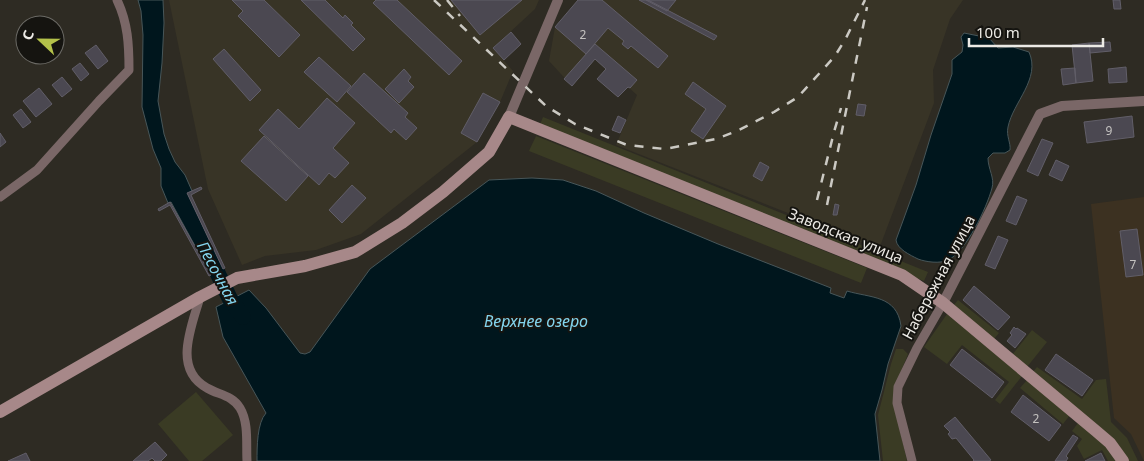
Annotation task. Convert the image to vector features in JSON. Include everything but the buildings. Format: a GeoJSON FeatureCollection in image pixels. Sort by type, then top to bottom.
{"type":"FeatureCollection","features":[{"type":"Feature","properties":{"kind":"main road"},"geometry":{"type":"LineString","coordinates":[[0,412],[205,294],[237,278],[306,266],[355,252],[402,223],[443,192],[489,152],[509,117]]}},
{"type":"Feature","properties":{"kind":"main road","name":"Заводская улица"},"geometry":{"type":"LineString","coordinates":[[509,117],[902,275],[942,303],[1096,430],[1110,443],[1123,461]]}},
{"type":"Feature","properties":{"kind":"street"},"geometry":{"type":"LineString","coordinates":[[0,197],[37,170],[129,70],[129,40],[125,20],[117,0]]}},
{"type":"Feature","properties":{"kind":"street"},"geometry":{"type":"LineString","coordinates":[[509,117],[558,0]]}},
{"type":"Feature","properties":{"kind":"street","name":"Набережная улица"},"geometry":{"type":"LineString","coordinates":[[912,461],[898,403],[898,387],[1040,114],[1062,106],[1144,101]]}},
{"type":"Feature","properties":{"kind":"street"},"geometry":{"type":"LineString","coordinates":[[205,294],[187,344],[186,359],[195,378],[206,388],[228,397],[240,408],[246,426],[247,461]]}},
{"type":"Feature","properties":{"kind":"shaded area"},"geometry":{"type":"Polygon","coordinates":[[[169,0],[539,0],[535,9],[493,48],[513,71],[500,102],[477,142],[361,234],[316,250],[265,256],[242,265],[208,189],[169,0]]]}},
{"type":"Feature","properties":{"kind":"shaded area"},"geometry":{"type":"Polygon","coordinates":[[[578,0],[963,0],[950,19],[933,70],[934,103],[879,249],[616,145],[637,95],[628,87],[618,97],[597,79],[606,69],[595,59],[572,86],[549,61],[555,27],[578,0]]]}},
{"type":"Feature","properties":{"kind":"shaded area"},"geometry":{"type":"Polygon","coordinates":[[[1144,197],[1144,461],[1131,434],[1114,418],[1091,204],[1144,197]]]}},
{"type":"Feature","properties":{"kind":"green space"},"geometry":{"type":"Polygon","coordinates":[[[543,117],[928,272],[924,281],[539,127],[543,117]]]}},
{"type":"Feature","properties":{"kind":"green space"},"geometry":{"type":"Polygon","coordinates":[[[536,136],[867,268],[861,283],[529,151],[536,136]]]}},
{"type":"Feature","properties":{"kind":"green space"},"geometry":{"type":"Polygon","coordinates":[[[958,300],[999,333],[994,339],[953,306],[958,300]]]}},
{"type":"Feature","properties":{"kind":"green space"},"geometry":{"type":"Polygon","coordinates":[[[947,314],[1022,376],[1000,404],[995,400],[1009,382],[962,345],[947,364],[924,347],[947,314]]]}},
{"type":"Feature","properties":{"kind":"green space"},"geometry":{"type":"Polygon","coordinates":[[[1032,330],[1047,342],[1027,367],[1012,355],[1032,330]]]}},
{"type":"Feature","properties":{"kind":"green space"},"geometry":{"type":"Polygon","coordinates":[[[896,349],[903,349],[908,354],[895,386],[894,404],[907,461],[883,461],[878,415],[896,349]]]}},
{"type":"Feature","properties":{"kind":"green space"},"geometry":{"type":"Polygon","coordinates":[[[1037,367],[1082,399],[1096,380],[1106,379],[1111,422],[1127,438],[1138,461],[1128,461],[1032,373],[1037,367]]]}},
{"type":"Feature","properties":{"kind":"green space"},"geometry":{"type":"Polygon","coordinates":[[[1027,380],[1070,415],[1063,424],[1020,388],[1027,380]]]}},
{"type":"Feature","properties":{"kind":"green space"},"geometry":{"type":"Polygon","coordinates":[[[196,392],[233,435],[202,461],[189,461],[158,424],[196,392]]]}},
{"type":"Feature","properties":{"kind":"green space"},"geometry":{"type":"Polygon","coordinates":[[[1078,423],[1106,445],[1118,461],[1108,461],[1102,450],[1084,459],[1077,446],[1082,439],[1072,431],[1078,423]]]}},
{"type":"Feature","properties":{"kind":"water"},"geometry":{"type":"Polygon","coordinates":[[[138,0],[163,0],[164,23],[158,101],[164,134],[169,149],[175,162],[185,175],[192,191],[188,194],[223,269],[211,275],[171,202],[168,203],[161,186],[161,168],[153,149],[142,107],[143,35],[138,0]]]}},
{"type":"Feature","properties":{"kind":"water"},"geometry":{"type":"Polygon","coordinates":[[[964,33],[989,38],[998,48],[1013,47],[1029,52],[1032,62],[1031,72],[1029,81],[1008,127],[1010,150],[1005,153],[993,153],[988,158],[993,181],[992,188],[986,206],[975,228],[969,239],[955,255],[945,261],[929,262],[918,259],[904,251],[896,240],[952,74],[952,60],[962,52],[961,37],[964,33]]]}},
{"type":"Feature","properties":{"kind":"water","name":"Верхнее озеро"},"geometry":{"type":"Polygon","coordinates":[[[532,178],[563,180],[596,191],[718,244],[831,288],[830,293],[844,298],[847,291],[873,297],[888,303],[894,308],[901,326],[888,364],[875,414],[880,461],[257,461],[259,429],[266,413],[223,337],[216,307],[249,290],[266,308],[300,353],[310,352],[370,269],[489,180],[532,178]]]}},
{"type":"Feature","properties":{"kind":"waterway","name":"Песочная"},"geometry":{"type":"LineString","coordinates":[[208,253],[230,299],[243,317]]}},
{"type":"Feature","properties":{"kind":"railway"},"geometry":{"type":"LineString","coordinates":[[434,0],[546,106],[575,124],[627,145],[665,149],[716,139],[737,131],[798,97],[835,56],[865,0]]}},
{"type":"Feature","properties":{"kind":"railway"},"geometry":{"type":"LineString","coordinates":[[447,0],[460,16]]}},
{"type":"Feature","properties":{"kind":"railway"},"geometry":{"type":"LineString","coordinates":[[827,205],[867,7]]}},
{"type":"Feature","properties":{"kind":"railway"},"geometry":{"type":"LineString","coordinates":[[817,200],[841,108]]}}]}
